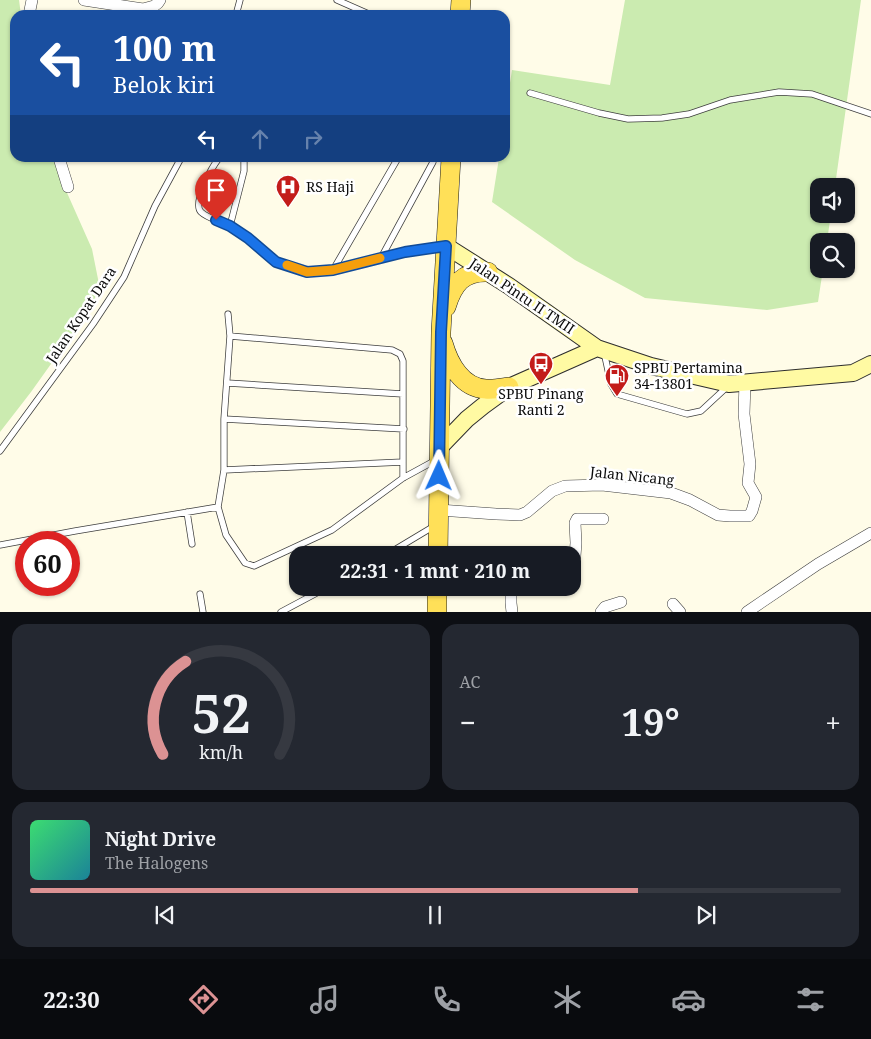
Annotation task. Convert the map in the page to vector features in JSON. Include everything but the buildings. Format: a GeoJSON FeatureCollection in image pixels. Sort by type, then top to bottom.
{"type":"FeatureCollection","features":[{"type":"Feature","properties":{"kind":"main road"},"geometry":{"type":"LineString","coordinates":[[438,546],[441,329],[451,162]]}},
{"type":"Feature","properties":{"kind":"main road"},"geometry":{"type":"LineString","coordinates":[[488,272],[470,273],[456,284],[450,294],[441,329],[446,354],[453,368],[464,381],[475,387],[486,389],[509,387]]}},
{"type":"Feature","properties":{"kind":"main road"},"geometry":{"type":"LineString","coordinates":[[437,596],[437,612]]}},
{"type":"Feature","properties":{"kind":"street"},"geometry":{"type":"LineString","coordinates":[[84,0],[143,9],[154,6],[160,0]]}},
{"type":"Feature","properties":{"kind":"street"},"geometry":{"type":"LineString","coordinates":[[60,162],[68,188]]}},
{"type":"Feature","properties":{"kind":"street","name":"Jalan Pintu II TMII"},"geometry":{"type":"LineString","coordinates":[[446,246],[532,301],[600,349],[651,366],[737,383],[853,373],[871,364]]}},
{"type":"Feature","properties":{"kind":"street"},"geometry":{"type":"LineString","coordinates":[[439,453],[467,420],[509,387],[600,349]]}},
{"type":"Feature","properties":{"kind":"street","name":"Jalan Nicang"},"geometry":{"type":"LineString","coordinates":[[438,517],[496,514],[520,515],[527,512],[552,491],[565,486],[602,485],[671,493],[690,500],[718,515],[749,516],[756,497],[748,483],[750,464],[744,414],[737,383]]}},
{"type":"Feature","properties":{"kind":"street"},"geometry":{"type":"LineString","coordinates":[[576,546],[575,523],[577,519],[602,519]]}},
{"type":"Feature","properties":{"kind":"street"},"geometry":{"type":"LineString","coordinates":[[747,612],[818,564],[871,533]]}},
{"type":"Feature","properties":{"kind":"street"},"geometry":{"type":"LineString","coordinates":[[511,596],[512,612]]}},
{"type":"Feature","properties":{"kind":"street"},"geometry":{"type":"LineString","coordinates":[[601,612],[605,607],[621,602]]}},
{"type":"Feature","properties":{"kind":"lane"},"geometry":{"type":"LineString","coordinates":[[337,0],[360,10]]}},
{"type":"Feature","properties":{"kind":"lane"},"geometry":{"type":"LineString","coordinates":[[530,93],[599,113],[628,119],[662,118],[689,114],[730,100],[779,92],[812,94],[871,114]]}},
{"type":"Feature","properties":{"kind":"lane","name":"Jalan Kopat Dara"},"geometry":{"type":"LineString","coordinates":[[0,451],[93,324],[124,277],[155,206],[179,162]]}},
{"type":"Feature","properties":{"kind":"lane"},"geometry":{"type":"LineString","coordinates":[[217,162],[207,179],[198,205],[199,210],[248,238],[276,262],[307,272],[333,270],[381,258],[446,246]]}},
{"type":"Feature","properties":{"kind":"lane"},"geometry":{"type":"LineString","coordinates":[[230,226],[244,171],[244,162]]}},
{"type":"Feature","properties":{"kind":"lane"},"geometry":{"type":"LineString","coordinates":[[333,270],[396,162]]}},
{"type":"Feature","properties":{"kind":"lane"},"geometry":{"type":"LineString","coordinates":[[381,258],[433,162]]}},
{"type":"Feature","properties":{"kind":"lane"},"geometry":{"type":"LineString","coordinates":[[228,314],[230,336],[224,419],[224,470],[218,507],[226,535],[244,563],[254,566],[332,530],[439,453]]}},
{"type":"Feature","properties":{"kind":"lane"},"geometry":{"type":"LineString","coordinates":[[230,336],[392,350],[400,354],[402,358],[404,429],[403,478]]}},
{"type":"Feature","properties":{"kind":"lane"},"geometry":{"type":"LineString","coordinates":[[600,349],[610,384],[617,394],[687,414],[701,411],[737,383]]}},
{"type":"Feature","properties":{"kind":"lane"},"geometry":{"type":"LineString","coordinates":[[228,383],[403,394]]}},
{"type":"Feature","properties":{"kind":"lane"},"geometry":{"type":"LineString","coordinates":[[224,419],[404,429]]}},
{"type":"Feature","properties":{"kind":"lane"},"geometry":{"type":"LineString","coordinates":[[224,470],[403,462]]}},
{"type":"Feature","properties":{"kind":"lane"},"geometry":{"type":"LineString","coordinates":[[0,544],[218,507]]}},
{"type":"Feature","properties":{"kind":"lane"},"geometry":{"type":"LineString","coordinates":[[187,512],[192,544]]}},
{"type":"Feature","properties":{"kind":"lane"},"geometry":{"type":"LineString","coordinates":[[398,546],[438,517]]}},
{"type":"Feature","properties":{"kind":"lane"},"geometry":{"type":"LineString","coordinates":[[200,594],[203,612]]}},
{"type":"Feature","properties":{"kind":"lane"},"geometry":{"type":"LineString","coordinates":[[281,612],[311,596]]}},
{"type":"Feature","properties":{"kind":"green space"},"geometry":{"type":"Polygon","coordinates":[[[0,0],[19,0],[20,10],[10,10],[10,162],[55,162],[92,249],[99,284],[93,305],[0,432],[0,0]]]}},
{"type":"Feature","properties":{"kind":"green space"},"geometry":{"type":"Polygon","coordinates":[[[625,0],[861,0],[836,178],[810,178],[810,223],[830,223],[828,233],[810,233],[810,278],[822,278],[818,302],[767,310],[645,298],[575,260],[492,202],[498,162],[510,162],[510,83],[512,70],[610,85],[625,0]]]}},
{"type":"Feature","properties":{"kind":"slow traffic"},"geometry":{"type":"LineString","coordinates":[[287,265],[307,272],[333,270],[380,258]]}},
{"type":"Feature","properties":{"kind":"place","name":"RS Haji"},"geometry":{"type":"Point","coordinates":[288,208]}},
{"type":"Feature","properties":{"kind":"place","name":"SPBU Pinang Ranti 2"},"geometry":{"type":"Point","coordinates":[541,385]}},
{"type":"Feature","properties":{"kind":"place","name":"SPBU Pertamina 34-13801"},"geometry":{"type":"Point","coordinates":[617,397]}},
{"type":"Feature","properties":{"kind":"route"},"geometry":{"type":"LineString","coordinates":[[216,220],[230,226],[248,238],[276,262],[307,272],[333,270],[405,252],[446,246],[439,390],[439,476]]}}]}
